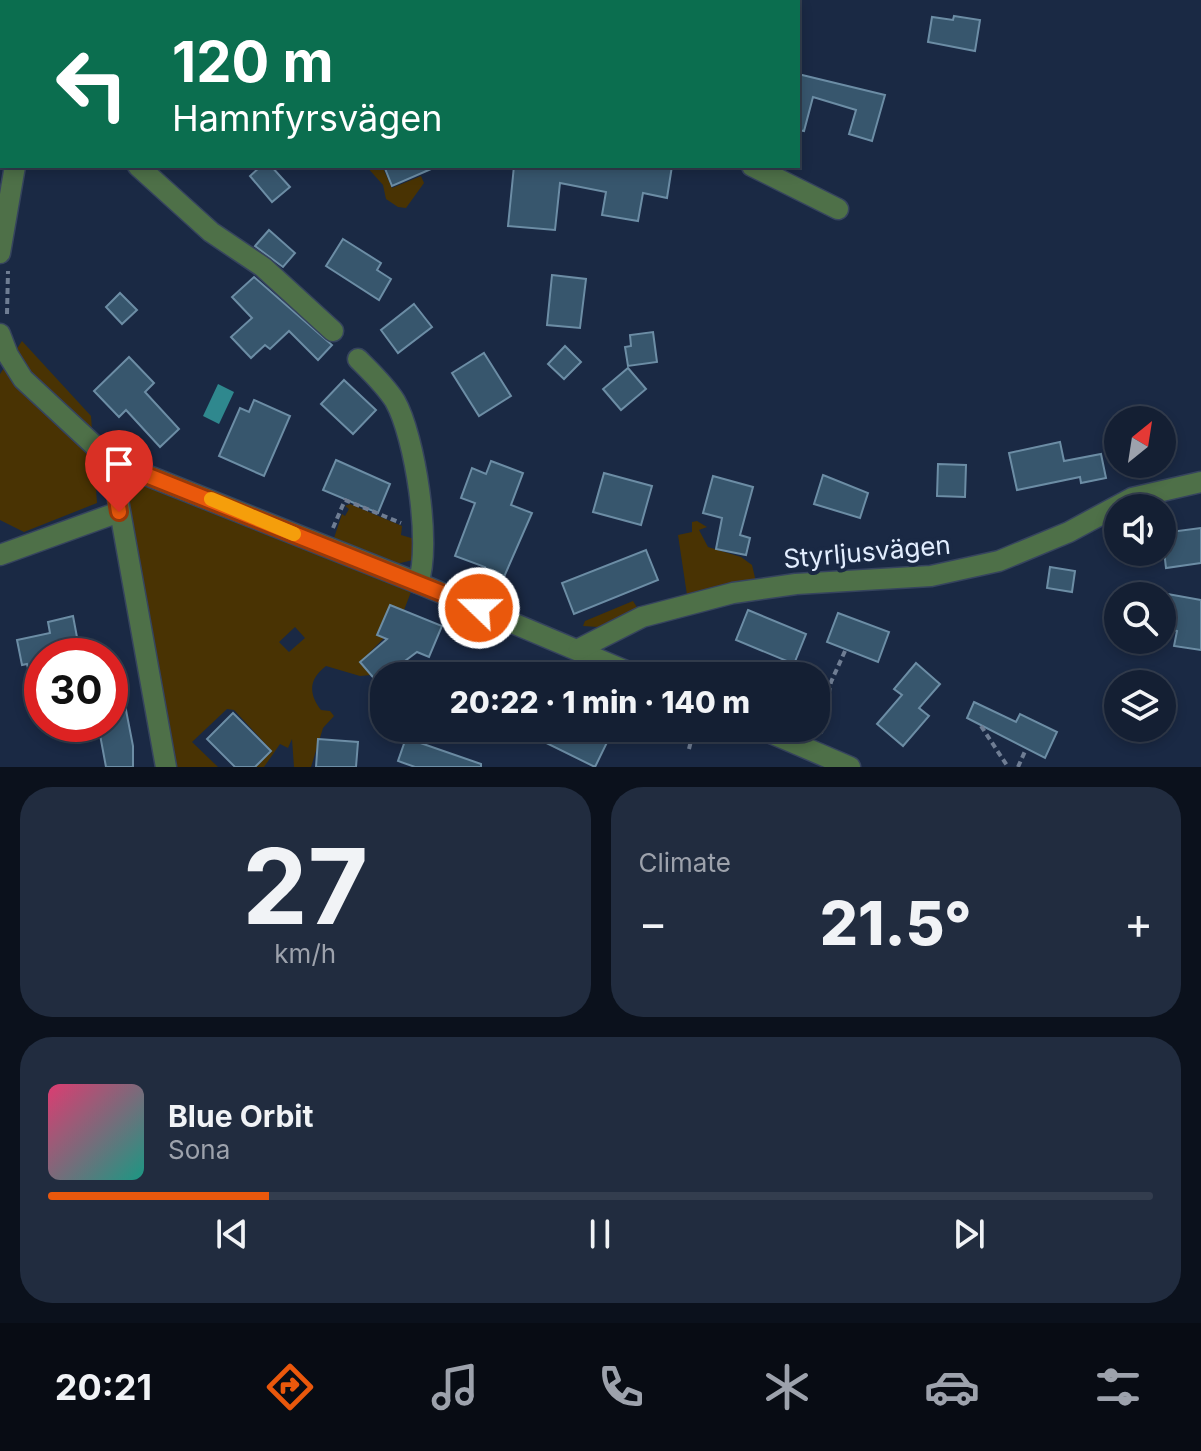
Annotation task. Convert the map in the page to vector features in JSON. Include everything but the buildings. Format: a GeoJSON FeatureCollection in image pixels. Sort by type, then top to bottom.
{"type":"FeatureCollection","features":[{"type":"Feature","properties":{"kind":"street"},"geometry":{"type":"LineString","coordinates":[[5,256],[15,168]]}},
{"type":"Feature","properties":{"kind":"street"},"geometry":{"type":"LineString","coordinates":[[140,168],[211,232],[270,273],[333,331]]}},
{"type":"Feature","properties":{"kind":"street"},"geometry":{"type":"LineString","coordinates":[[756,168],[838,209]]}},
{"type":"Feature","properties":{"kind":"street"},"geometry":{"type":"LineString","coordinates":[[3,325],[8,355],[23,379],[111,461],[607,662]]}},
{"type":"Feature","properties":{"kind":"street"},"geometry":{"type":"LineString","coordinates":[[358,359],[395,401],[410,434],[425,554],[418,583]]}},
{"type":"Feature","properties":{"kind":"street"},"geometry":{"type":"LineString","coordinates":[[111,461],[166,767]]}},
{"type":"Feature","properties":{"kind":"street","name":"Styrljusvägen"},"geometry":{"type":"LineString","coordinates":[[579,649],[642,617],[733,593],[796,584],[931,576],[999,561],[1069,532],[1132,498],[1201,482]]}},
{"type":"Feature","properties":{"kind":"street"},"geometry":{"type":"LineString","coordinates":[[0,555],[119,512]]}},
{"type":"Feature","properties":{"kind":"street"},"geometry":{"type":"LineString","coordinates":[[792,742],[850,767]]}},
{"type":"Feature","properties":{"kind":"path"},"geometry":{"type":"LineString","coordinates":[[3,325],[5,256]]}},
{"type":"Feature","properties":{"kind":"path"},"geometry":{"type":"LineString","coordinates":[[325,546],[345,500],[401,523]]}},
{"type":"Feature","properties":{"kind":"path"},"geometry":{"type":"LineString","coordinates":[[813,751],[823,726],[831,682],[845,651]]}},
{"type":"Feature","properties":{"kind":"path"},"geometry":{"type":"LineString","coordinates":[[981,726],[1008,767]]}},
{"type":"Feature","properties":{"kind":"path"},"geometry":{"type":"LineString","coordinates":[[689,749],[691,742]]}},
{"type":"Feature","properties":{"kind":"path"},"geometry":{"type":"LineString","coordinates":[[1018,767],[1026,749]]}},
{"type":"Feature","properties":{"kind":"shaded area"},"geometry":{"type":"Polygon","coordinates":[[[368,168],[383,168],[392,188],[421,176],[424,183],[406,208],[386,199],[383,185],[368,168]]]}},
{"type":"Feature","properties":{"kind":"shaded area"},"geometry":{"type":"Polygon","coordinates":[[[22,341],[91,416],[97,503],[24,532],[0,520],[0,374],[22,341]]]}},
{"type":"Feature","properties":{"kind":"shaded area"},"geometry":{"type":"Polygon","coordinates":[[[218,384],[234,392],[219,424],[203,416],[218,384]]]}},
{"type":"Feature","properties":{"kind":"shaded area"},"geometry":{"type":"Polygon","coordinates":[[[132,481],[411,592],[404,610],[390,605],[377,635],[384,638],[361,661],[370,675],[360,676],[326,666],[316,676],[312,686],[314,698],[321,710],[330,711],[334,716],[323,728],[311,767],[294,767],[292,739],[288,748],[280,744],[264,767],[255,767],[271,750],[234,710],[227,709],[192,742],[218,767],[176,767],[125,487],[132,481]],[[295,627],[279,642],[289,652],[305,638],[295,627]]]}},
{"type":"Feature","properties":{"kind":"shaded area"},"geometry":{"type":"Polygon","coordinates":[[[350,504],[402,526],[401,535],[418,540],[413,560],[396,564],[334,538],[342,514],[345,516],[349,509],[345,506],[350,504]]]}},
{"type":"Feature","properties":{"kind":"shaded area"},"geometry":{"type":"Polygon","coordinates":[[[697,521],[707,527],[699,530],[708,547],[741,557],[752,565],[756,582],[687,595],[678,535],[692,532],[692,522],[697,521]]]}},
{"type":"Feature","properties":{"kind":"shaded area"},"geometry":{"type":"Polygon","coordinates":[[[633,601],[638,609],[598,627],[583,626],[585,621],[633,601]]]}},
{"type":"Feature","properties":{"kind":"slow traffic"},"geometry":{"type":"LineString","coordinates":[[211,499],[294,534]]}},
{"type":"Feature","properties":{"kind":"route"},"geometry":{"type":"LineString","coordinates":[[119,512],[111,461],[479,608]]}}]}
